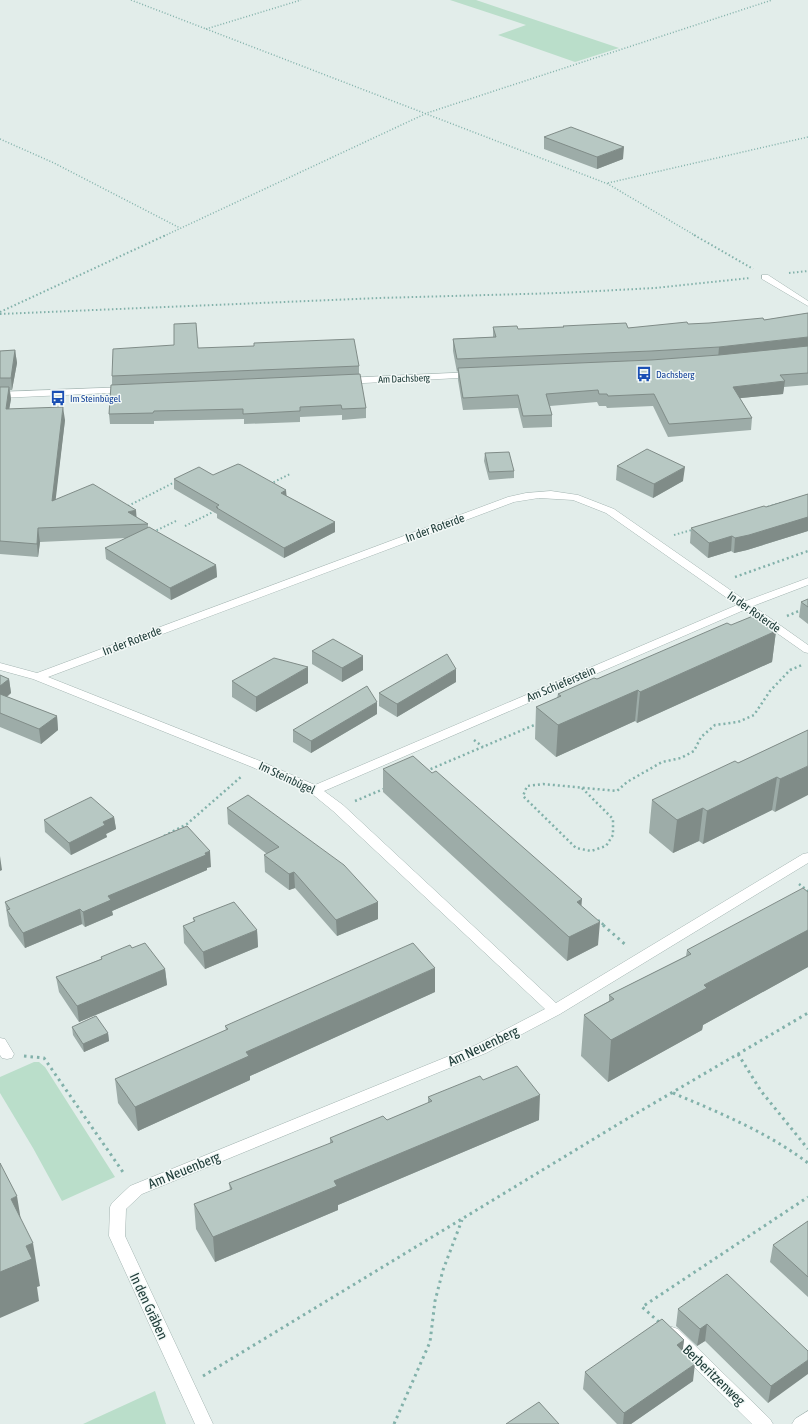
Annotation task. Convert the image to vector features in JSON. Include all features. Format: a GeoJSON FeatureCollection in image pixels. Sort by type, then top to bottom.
{"type":"FeatureCollection","features":[{"type":"Feature","properties":{"kind":"street","name":"Am Dachsberg"},"geometry":{"type":"LineString","coordinates":[[334,381],[484,375]]}},
{"type":"Feature","properties":{"kind":"street"},"geometry":{"type":"LineString","coordinates":[[0,395],[137,389]]}},
{"type":"Feature","properties":{"kind":"street","name":"In der Roterde"},"geometry":{"type":"LineString","coordinates":[[37,677],[517,498],[554,494],[570,495],[585,499],[610,511],[808,650]]}},
{"type":"Feature","properties":{"kind":"street","name":"Am Schieferstein"},"geometry":{"type":"LineString","coordinates":[[315,790],[744,606],[808,581]]}},
{"type":"Feature","properties":{"kind":"street","name":"Im Steinbügel"},"geometry":{"type":"LineString","coordinates":[[0,666],[37,677],[256,764],[315,790],[338,808],[555,1010]]}},
{"type":"Feature","properties":{"kind":"street","name":"Am Neuenberg"},"geometry":{"type":"LineString","coordinates":[[136,1190],[481,1049],[555,1010],[808,857]]}},
{"type":"Feature","properties":{"kind":"street","name":"In den Gräben"},"geometry":{"type":"LineString","coordinates":[[136,1190],[118,1207],[117,1236],[204,1424]]}},
{"type":"Feature","properties":{"kind":"street","name":"Berberitzenweg"},"geometry":{"type":"LineString","coordinates":[[663,1326],[764,1424]]}},
{"type":"Feature","properties":{"kind":"street"},"geometry":{"type":"LineString","coordinates":[[801,1424],[808,1419]]}},
{"type":"Feature","properties":{"kind":"lane"},"geometry":{"type":"LineString","coordinates":[[765,277],[808,304]]}},
{"type":"Feature","properties":{"kind":"path"},"geometry":{"type":"LineString","coordinates":[[131,0],[608,184],[765,277]]}},
{"type":"Feature","properties":{"kind":"path"},"geometry":{"type":"LineString","coordinates":[[206,29],[301,0]]}},
{"type":"Feature","properties":{"kind":"path"},"geometry":{"type":"LineString","coordinates":[[0,313],[427,113],[772,0]]}},
{"type":"Feature","properties":{"kind":"path"},"geometry":{"type":"LineString","coordinates":[[608,184],[808,137]]}},
{"type":"Feature","properties":{"kind":"path"},"geometry":{"type":"LineString","coordinates":[[0,139],[54,163],[180,228]]}},
{"type":"Feature","properties":{"kind":"path"},"geometry":{"type":"LineString","coordinates":[[0,313],[379,298],[560,293],[655,288],[765,277],[808,271]]}},
{"type":"Feature","properties":{"kind":"path"},"geometry":{"type":"LineString","coordinates":[[269,484],[290,474]]}},
{"type":"Feature","properties":{"kind":"path"},"geometry":{"type":"LineString","coordinates":[[121,510],[174,483]]}},
{"type":"Feature","properties":{"kind":"path"},"geometry":{"type":"LineString","coordinates":[[757,510],[786,501]]}},
{"type":"Feature","properties":{"kind":"path"},"geometry":{"type":"LineString","coordinates":[[185,526],[220,508]]}},
{"type":"Feature","properties":{"kind":"path"},"geometry":{"type":"LineString","coordinates":[[150,533],[176,521]]}},
{"type":"Feature","properties":{"kind":"path"},"geometry":{"type":"LineString","coordinates":[[654,541],[698,528]]}},
{"type":"Feature","properties":{"kind":"path"},"geometry":{"type":"LineString","coordinates":[[714,584],[808,551]]}},
{"type":"Feature","properties":{"kind":"path"},"geometry":{"type":"LineString","coordinates":[[769,623],[808,608]]}},
{"type":"Feature","properties":{"kind":"path"},"geometry":{"type":"LineString","coordinates":[[582,788],[613,819],[613,835],[606,846],[591,851],[576,848],[523,796],[527,786],[543,784],[617,791],[627,782],[662,762],[681,758],[694,751],[701,738],[715,725],[738,722],[754,715],[770,691],[790,670],[808,663]]}},
{"type":"Feature","properties":{"kind":"path"},"geometry":{"type":"LineString","coordinates":[[422,773],[540,722]]}},
{"type":"Feature","properties":{"kind":"path"},"geometry":{"type":"LineString","coordinates":[[163,836],[192,820],[256,764]]}},
{"type":"Feature","properties":{"kind":"path"},"geometry":{"type":"LineString","coordinates":[[430,770],[435,775]]}},
{"type":"Feature","properties":{"kind":"path"},"geometry":{"type":"LineString","coordinates":[[338,808],[387,787]]}},
{"type":"Feature","properties":{"kind":"path"},"geometry":{"type":"LineString","coordinates":[[593,916],[641,958]]}},
{"type":"Feature","properties":{"kind":"path"},"geometry":{"type":"LineString","coordinates":[[186,1386],[672,1092],[808,1013]]}},
{"type":"Feature","properties":{"kind":"path"},"geometry":{"type":"LineString","coordinates":[[4,1048],[44,1058],[136,1190]]}},
{"type":"Feature","properties":{"kind":"path"},"geometry":{"type":"LineString","coordinates":[[738,1054],[761,1091],[808,1150]]}},
{"type":"Feature","properties":{"kind":"path"},"geometry":{"type":"LineString","coordinates":[[672,1092],[737,1120],[798,1154],[808,1163]]}},
{"type":"Feature","properties":{"kind":"path"},"geometry":{"type":"LineString","coordinates":[[663,1326],[642,1307],[808,1197]]}},
{"type":"Feature","properties":{"kind":"path"},"geometry":{"type":"LineString","coordinates":[[394,1424],[430,1342],[435,1301],[462,1219]]}},
{"type":"Feature","properties":{"kind":"green space"},"geometry":{"type":"Polygon","coordinates":[[[450,0],[476,0],[619,48],[575,62],[498,35],[526,25],[450,0]]]}},
{"type":"Feature","properties":{"kind":"green space"},"geometry":{"type":"Polygon","coordinates":[[[34,1062],[39,1062],[45,1067],[115,1177],[62,1201],[33,1148],[0,1093],[0,1077],[34,1062]]]}},
{"type":"Feature","properties":{"kind":"green space"},"geometry":{"type":"Polygon","coordinates":[[[155,1391],[166,1424],[83,1424],[155,1391]]]}},
{"type":"Feature","properties":{"kind":"building"},"geometry":{"type":"Polygon","coordinates":[[[571,127],[624,147],[597,157],[544,137],[571,127]]]}},
{"type":"Feature","properties":{"kind":"building"},"geometry":{"type":"Polygon","coordinates":[[[808,313],[808,337],[719,347],[457,359],[453,339],[496,337],[493,327],[517,326],[518,329],[626,323],[628,328],[687,322],[688,324],[709,323],[763,318],[764,320],[808,313]]]}},
{"type":"Feature","properties":{"kind":"building"},"geometry":{"type":"Polygon","coordinates":[[[196,323],[198,348],[254,346],[254,343],[354,339],[359,366],[112,376],[113,349],[174,345],[174,324],[196,323]]]}},
{"type":"Feature","properties":{"kind":"building"},"geometry":{"type":"Polygon","coordinates":[[[808,346],[808,373],[780,375],[785,381],[733,387],[752,418],[669,424],[654,394],[608,396],[607,394],[599,394],[598,390],[546,394],[552,415],[523,416],[518,395],[463,398],[458,368],[651,360],[808,346]]]}},
{"type":"Feature","properties":{"kind":"building"},"geometry":{"type":"Polygon","coordinates":[[[15,350],[11,378],[0,378],[0,351],[15,350]]]}},
{"type":"Feature","properties":{"kind":"building"},"geometry":{"type":"Polygon","coordinates":[[[360,374],[366,408],[342,409],[341,405],[300,407],[300,411],[243,414],[243,409],[154,411],[153,413],[109,414],[111,385],[360,374]]]}},
{"type":"Feature","properties":{"kind":"building"},"geometry":{"type":"Polygon","coordinates":[[[0,387],[9,387],[6,409],[63,407],[52,501],[93,484],[136,510],[128,512],[148,524],[38,528],[37,544],[0,541],[0,387]]]}},
{"type":"Feature","properties":{"kind":"building"},"geometry":{"type":"Polygon","coordinates":[[[647,449],[685,467],[654,484],[617,466],[647,449]]]}},
{"type":"Feature","properties":{"kind":"building"},"geometry":{"type":"Polygon","coordinates":[[[509,452],[514,471],[489,472],[485,453],[509,452]]]}},
{"type":"Feature","properties":{"kind":"building"},"geometry":{"type":"Polygon","coordinates":[[[238,464],[286,490],[281,493],[335,522],[284,548],[216,507],[219,505],[174,479],[199,467],[213,475],[238,464]]]}},
{"type":"Feature","properties":{"kind":"building"},"geometry":{"type":"Polygon","coordinates":[[[808,494],[808,517],[749,535],[735,538],[732,536],[709,543],[691,528],[764,506],[766,507],[808,494]]]}},
{"type":"Feature","properties":{"kind":"building"},"geometry":{"type":"Polygon","coordinates":[[[149,527],[216,565],[170,588],[105,548],[149,527]]]}},
{"type":"Feature","properties":{"kind":"building"},"geometry":{"type":"Polygon","coordinates":[[[808,599],[808,607],[801,602],[808,599]]]}},
{"type":"Feature","properties":{"kind":"building"},"geometry":{"type":"Polygon","coordinates":[[[753,616],[776,631],[640,692],[638,690],[558,725],[536,707],[561,696],[558,694],[594,678],[597,679],[727,623],[731,625],[753,616]]]}},
{"type":"Feature","properties":{"kind":"building"},"geometry":{"type":"Polygon","coordinates":[[[333,639],[363,656],[342,668],[312,651],[333,639]]]}},
{"type":"Feature","properties":{"kind":"building"},"geometry":{"type":"Polygon","coordinates":[[[447,654],[456,669],[397,704],[379,693],[447,654]]]}},
{"type":"Feature","properties":{"kind":"building"},"geometry":{"type":"Polygon","coordinates":[[[274,658],[308,667],[256,697],[232,681],[274,658]]]}},
{"type":"Feature","properties":{"kind":"building"},"geometry":{"type":"Polygon","coordinates":[[[0,675],[9,679],[0,686],[0,675]]]}},
{"type":"Feature","properties":{"kind":"building"},"geometry":{"type":"Polygon","coordinates":[[[367,686],[377,702],[311,741],[293,730],[367,686]]]}},
{"type":"Feature","properties":{"kind":"building"},"geometry":{"type":"Polygon","coordinates":[[[0,694],[57,716],[39,729],[0,713],[0,694]]]}},
{"type":"Feature","properties":{"kind":"building"},"geometry":{"type":"Polygon","coordinates":[[[808,730],[808,766],[780,779],[777,777],[707,811],[703,808],[677,820],[652,800],[735,761],[738,763],[808,730]]]}},
{"type":"Feature","properties":{"kind":"building"},"geometry":{"type":"Polygon","coordinates":[[[413,756],[432,773],[436,771],[582,899],[577,902],[600,922],[569,937],[383,769],[413,756]]]}},
{"type":"Feature","properties":{"kind":"building"},"geometry":{"type":"Polygon","coordinates":[[[248,795],[344,865],[378,902],[336,920],[294,872],[289,874],[264,855],[279,847],[227,808],[248,795]]]}},
{"type":"Feature","properties":{"kind":"building"},"geometry":{"type":"Polygon","coordinates":[[[91,797],[114,817],[103,822],[105,825],[69,843],[44,820],[91,797]]]}},
{"type":"Feature","properties":{"kind":"building"},"geometry":{"type":"Polygon","coordinates":[[[187,826],[210,851],[205,853],[206,855],[108,896],[111,900],[83,912],[80,909],[23,933],[7,910],[10,909],[5,902],[187,826]]]}},
{"type":"Feature","properties":{"kind":"building"},"geometry":{"type":"Polygon","coordinates":[[[803,888],[808,892],[808,930],[704,985],[707,988],[611,1040],[584,1015],[614,999],[609,995],[691,954],[687,950],[803,888]]]}},
{"type":"Feature","properties":{"kind":"building"},"geometry":{"type":"Polygon","coordinates":[[[234,902],[257,930],[203,952],[183,926],[195,921],[193,918],[234,902]]]}},
{"type":"Feature","properties":{"kind":"building"},"geometry":{"type":"Polygon","coordinates":[[[145,943],[165,969],[77,1006],[56,977],[102,959],[101,957],[130,945],[132,948],[145,943]]]}},
{"type":"Feature","properties":{"kind":"building"},"geometry":{"type":"Polygon","coordinates":[[[413,943],[435,968],[246,1052],[249,1056],[135,1107],[115,1079],[228,1029],[225,1026],[413,943]]]}},
{"type":"Feature","properties":{"kind":"building"},"geometry":{"type":"Polygon","coordinates":[[[96,1016],[108,1033],[83,1044],[72,1027],[96,1016]]]}},
{"type":"Feature","properties":{"kind":"building"},"geometry":{"type":"Polygon","coordinates":[[[517,1066],[540,1095],[334,1181],[337,1186],[213,1237],[194,1204],[232,1189],[229,1183],[333,1142],[330,1138],[383,1116],[387,1120],[432,1101],[428,1097],[480,1076],[483,1080],[517,1066]]]}},
{"type":"Feature","properties":{"kind":"building"},"geometry":{"type":"Polygon","coordinates":[[[0,1163],[17,1196],[11,1199],[33,1243],[26,1246],[32,1259],[0,1272],[0,1163]]]}},
{"type":"Feature","properties":{"kind":"building"},"geometry":{"type":"Polygon","coordinates":[[[808,1221],[808,1277],[773,1245],[808,1221]]]}},
{"type":"Feature","properties":{"kind":"building"},"geometry":{"type":"Polygon","coordinates":[[[727,1274],[808,1351],[808,1360],[771,1386],[707,1324],[700,1329],[678,1309],[727,1274]]]}},
{"type":"Feature","properties":{"kind":"building"},"geometry":{"type":"Polygon","coordinates":[[[662,1319],[684,1340],[677,1345],[695,1364],[624,1413],[585,1372],[662,1319]]]}},
{"type":"Feature","properties":{"kind":"building"},"geometry":{"type":"Polygon","coordinates":[[[539,1402],[559,1424],[506,1424],[539,1402]]]}},
{"type":"Feature","properties":{"kind":"place","name":"Dachsberg"},"geometry":{"type":"Point","coordinates":[644,374]}},
{"type":"Feature","properties":{"kind":"place","name":"Im Steinbügel"},"geometry":{"type":"Point","coordinates":[58,398]}}]}
